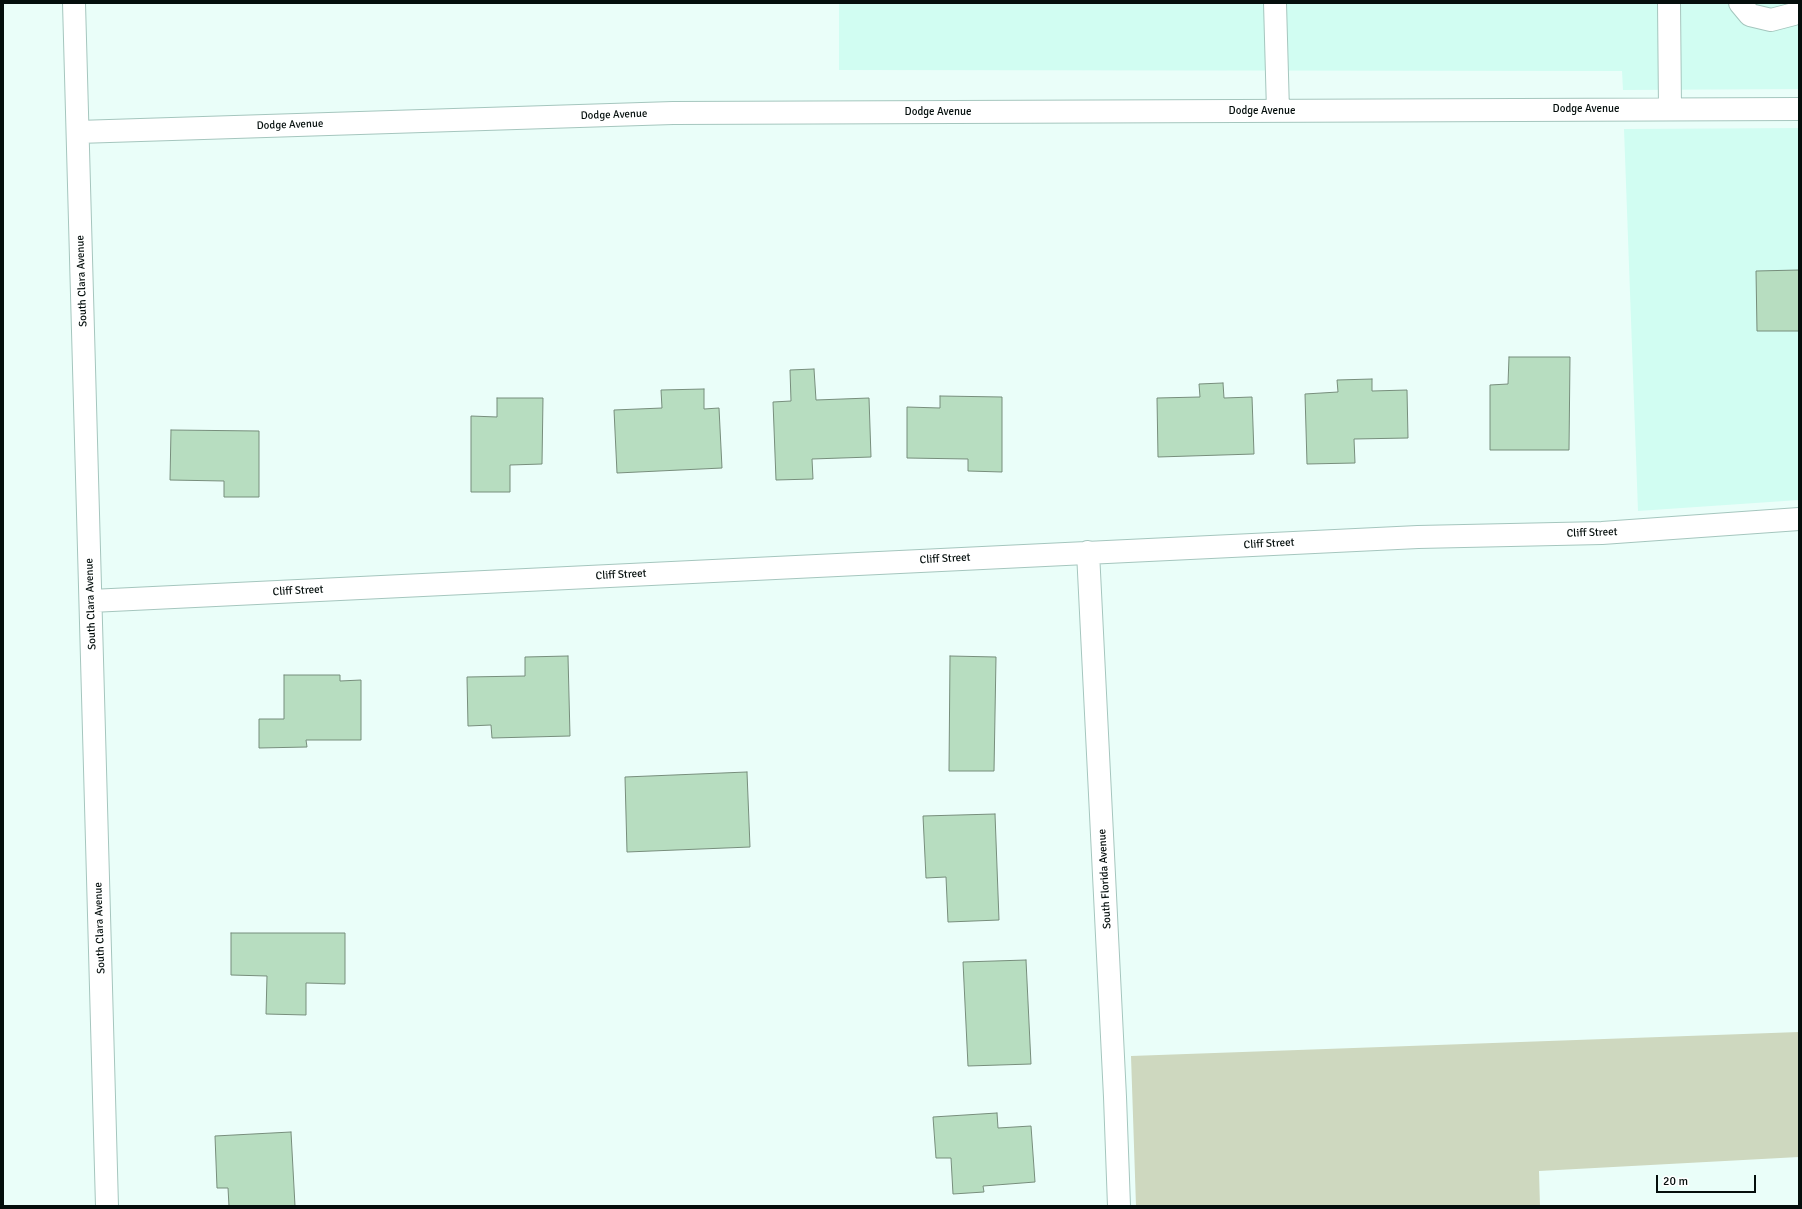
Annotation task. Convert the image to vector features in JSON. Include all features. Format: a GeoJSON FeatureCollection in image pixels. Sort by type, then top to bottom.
{"type":"FeatureCollection","features":[{"type":"Feature","properties":{"kind":"street","name":"South Clara Avenue"},"geometry":{"type":"LineString","coordinates":[[74,3],[107,1206]]}},
{"type":"Feature","properties":{"kind":"street"},"geometry":{"type":"LineString","coordinates":[[1275,3],[1278,111]]}},
{"type":"Feature","properties":{"kind":"street"},"geometry":{"type":"LineString","coordinates":[[1669,3],[1670,109]]}},
{"type":"Feature","properties":{"kind":"street"},"geometry":{"type":"LineString","coordinates":[[1740,3],[1750,15],[1771,20],[1794,14],[1799,10]]}},
{"type":"Feature","properties":{"kind":"street","name":"Dodge Avenue"},"geometry":{"type":"LineString","coordinates":[[78,132],[672,113],[1799,109]]}},
{"type":"Feature","properties":{"kind":"street","name":"Cliff Street"},"geometry":{"type":"LineString","coordinates":[[91,601],[1418,537],[1602,533],[1799,519]]}},
{"type":"Feature","properties":{"kind":"street","name":"South Florida Avenue"},"geometry":{"type":"LineString","coordinates":[[1088,552],[1119,1206]]}},
{"type":"Feature","properties":{"kind":"shaded area"},"geometry":{"type":"Polygon","coordinates":[[[839,3],[1799,3],[1799,89],[1623,90],[1622,71],[839,70],[839,3]]]}},
{"type":"Feature","properties":{"kind":"shaded area"},"geometry":{"type":"Polygon","coordinates":[[[1799,128],[1799,500],[1638,511],[1624,129],[1799,128]]]}},
{"type":"Feature","properties":{"kind":"shaded area"},"geometry":{"type":"Polygon","coordinates":[[[1799,1032],[1799,1157],[1539,1171],[1540,1206],[1136,1206],[1131,1056],[1799,1032]]]}},
{"type":"Feature","properties":{"kind":"building"},"geometry":{"type":"Polygon","coordinates":[[[1799,270],[1799,331],[1757,331],[1756,271],[1799,270]]]}},
{"type":"Feature","properties":{"kind":"building"},"geometry":{"type":"Polygon","coordinates":[[[1509,357],[1570,357],[1569,450],[1490,450],[1490,385],[1508,384],[1509,357]]]}},
{"type":"Feature","properties":{"kind":"building"},"geometry":{"type":"Polygon","coordinates":[[[814,369],[816,400],[869,398],[871,457],[812,459],[813,479],[776,480],[773,402],[791,401],[790,370],[814,369]]]}},
{"type":"Feature","properties":{"kind":"building"},"geometry":{"type":"Polygon","coordinates":[[[1372,379],[1372,391],[1407,390],[1408,438],[1354,439],[1355,463],[1307,464],[1305,394],[1338,392],[1337,380],[1372,379]]]}},
{"type":"Feature","properties":{"kind":"building"},"geometry":{"type":"Polygon","coordinates":[[[1223,383],[1224,398],[1252,397],[1254,454],[1158,457],[1157,398],[1200,397],[1199,384],[1223,383]]]}},
{"type":"Feature","properties":{"kind":"building"},"geometry":{"type":"Polygon","coordinates":[[[704,389],[704,409],[719,408],[722,468],[617,473],[614,410],[662,408],[661,390],[704,389]]]}},
{"type":"Feature","properties":{"kind":"building"},"geometry":{"type":"Polygon","coordinates":[[[940,396],[1002,397],[1002,472],[968,471],[968,459],[907,458],[907,407],[940,408],[940,396]]]}},
{"type":"Feature","properties":{"kind":"building"},"geometry":{"type":"Polygon","coordinates":[[[497,398],[543,398],[542,464],[510,465],[510,492],[471,492],[471,416],[497,417],[497,398]]]}},
{"type":"Feature","properties":{"kind":"building"},"geometry":{"type":"Polygon","coordinates":[[[171,430],[259,431],[259,497],[224,497],[224,481],[170,480],[171,430]]]}},
{"type":"Feature","properties":{"kind":"building"},"geometry":{"type":"Polygon","coordinates":[[[568,656],[570,736],[492,738],[491,725],[468,726],[467,677],[525,676],[525,657],[568,656]]]}},
{"type":"Feature","properties":{"kind":"building"},"geometry":{"type":"Polygon","coordinates":[[[950,656],[996,657],[994,771],[949,771],[950,656]]]}},
{"type":"Feature","properties":{"kind":"building"},"geometry":{"type":"Polygon","coordinates":[[[284,675],[340,675],[340,681],[361,680],[361,740],[306,740],[307,747],[259,748],[259,719],[284,719],[284,675]]]}},
{"type":"Feature","properties":{"kind":"building"},"geometry":{"type":"Polygon","coordinates":[[[747,772],[750,847],[627,852],[625,777],[747,772]]]}},
{"type":"Feature","properties":{"kind":"building"},"geometry":{"type":"Polygon","coordinates":[[[995,814],[999,920],[948,922],[946,877],[926,878],[923,816],[995,814]]]}},
{"type":"Feature","properties":{"kind":"building"},"geometry":{"type":"Polygon","coordinates":[[[231,933],[345,933],[345,984],[306,983],[306,1015],[266,1014],[267,976],[231,975],[231,933]]]}},
{"type":"Feature","properties":{"kind":"building"},"geometry":{"type":"Polygon","coordinates":[[[1026,960],[1031,1064],[968,1066],[963,962],[1026,960]]]}},
{"type":"Feature","properties":{"kind":"building"},"geometry":{"type":"Polygon","coordinates":[[[997,1113],[998,1128],[1031,1126],[1035,1182],[983,1186],[984,1192],[953,1194],[951,1158],[936,1158],[933,1117],[997,1113]]]}},
{"type":"Feature","properties":{"kind":"building"},"geometry":{"type":"Polygon","coordinates":[[[291,1132],[295,1206],[229,1206],[228,1188],[217,1188],[215,1136],[291,1132]]]}}]}
